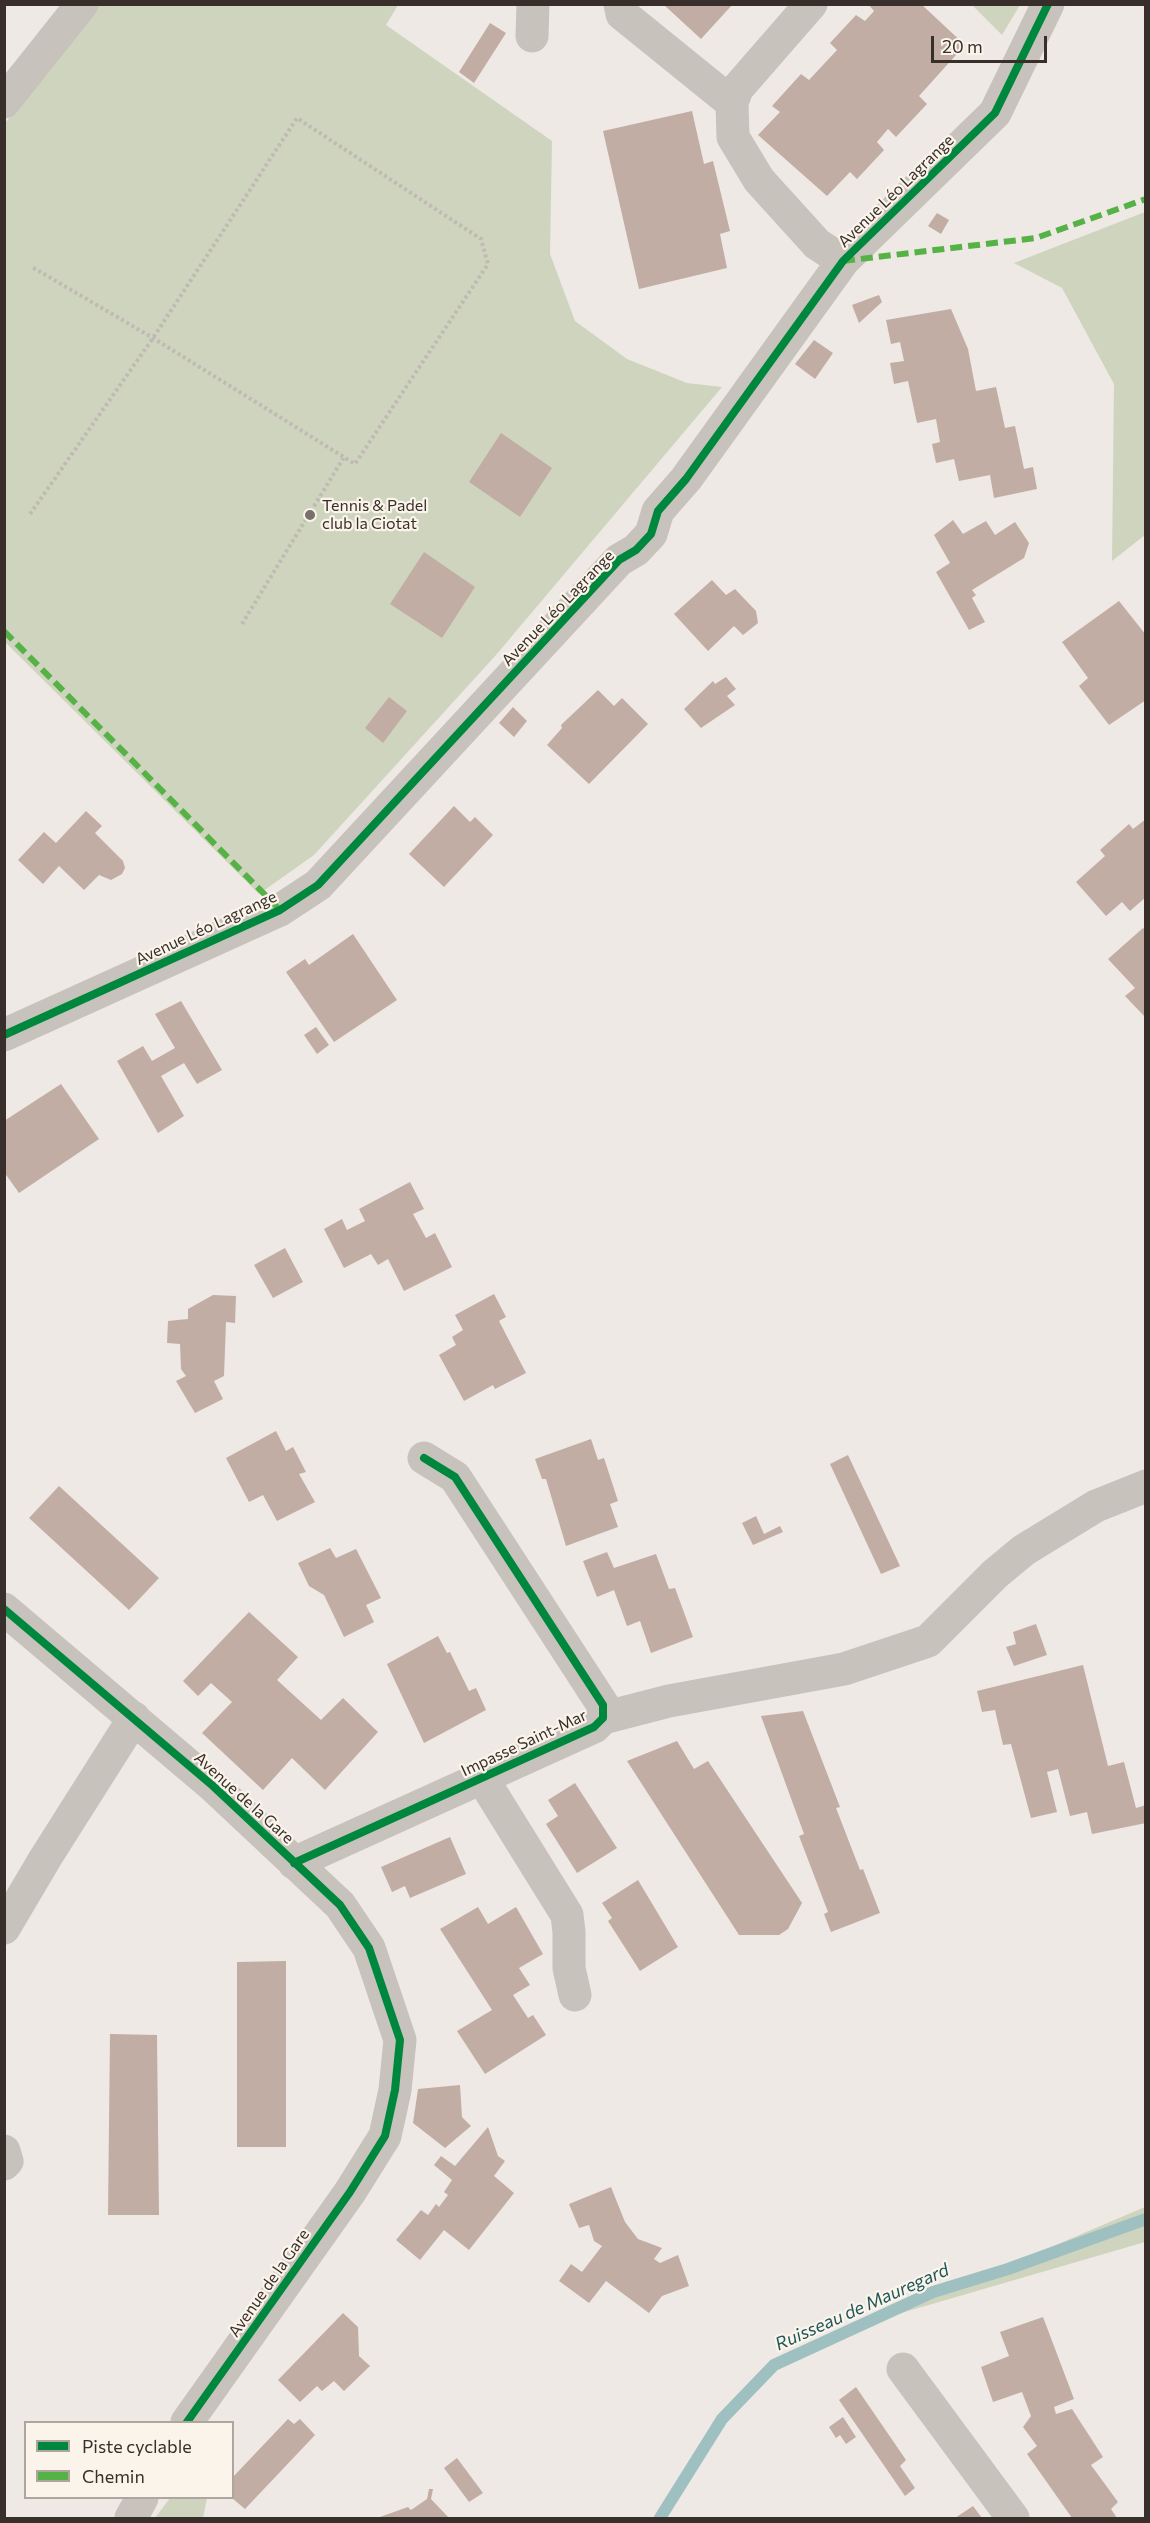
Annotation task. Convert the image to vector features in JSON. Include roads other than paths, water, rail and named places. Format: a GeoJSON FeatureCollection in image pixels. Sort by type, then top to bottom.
{"type":"FeatureCollection","features":[{"type":"Feature","properties":{"kind":"street"},"geometry":{"type":"LineString","coordinates":[[4,102],[82,4]]}},
{"type":"Feature","properties":{"kind":"street"},"geometry":{"type":"LineString","coordinates":[[620,4],[622,14],[732,104]]}},
{"type":"Feature","properties":{"kind":"street"},"geometry":{"type":"LineString","coordinates":[[811,4],[737,89],[732,104],[733,138],[759,180],[817,244],[843,261]]}},
{"type":"Feature","properties":{"kind":"street","name":"Avenue Léo Lagrange"},"geometry":{"type":"LineString","coordinates":[[4,1035],[280,910],[318,885],[619,560],[636,550],[651,534],[658,511],[686,479],[843,261],[996,113],[1047,4]]}},
{"type":"Feature","properties":{"kind":"street","name":"Impasse Saint-Mar"},"geometry":{"type":"LineString","coordinates":[[294,1863],[594,1727],[603,1718],[603,1705],[455,1476],[424,1458]]}},
{"type":"Feature","properties":{"kind":"street"},"geometry":{"type":"LineString","coordinates":[[603,1718],[669,1701],[844,1669],[928,1641],[996,1574],[1024,1550],[1096,1506],[1146,1486]]}},
{"type":"Feature","properties":{"kind":"street","name":"Avenue de la Gare"},"geometry":{"type":"LineString","coordinates":[[4,1609],[213,1786],[339,1905],[369,1948],[400,2040],[395,2090],[385,2136],[350,2192],[189,2421]]}},
{"type":"Feature","properties":{"kind":"street"},"geometry":{"type":"LineString","coordinates":[[4,1928],[134,1718]]}},
{"type":"Feature","properties":{"kind":"street"},"geometry":{"type":"LineString","coordinates":[[482,1778],[567,1915],[569,1968],[575,1995]]}},
{"type":"Feature","properties":{"kind":"street"},"geometry":{"type":"LineString","coordinates":[[4,2151],[7,2162],[4,2164]]}},
{"type":"Feature","properties":{"kind":"street"},"geometry":{"type":"LineString","coordinates":[[903,2369],[1012,2518]]}},
{"type":"Feature","properties":{"kind":"street"},"geometry":{"type":"LineString","coordinates":[[131,2518],[141,2499]]}},
{"type":"Feature","properties":{"kind":"waterway","name":"Ruisseau de Mauregard"},"geometry":{"type":"LineString","coordinates":[[660,2518],[722,2419],[774,2365],[933,2292],[1008,2269],[1146,2219]]}},
{"type":"Feature","properties":{"kind":"place","name":"Tennis & Padel club la Ciotat"},"geometry":{"type":"Point","coordinates":[310,515]}}]}
